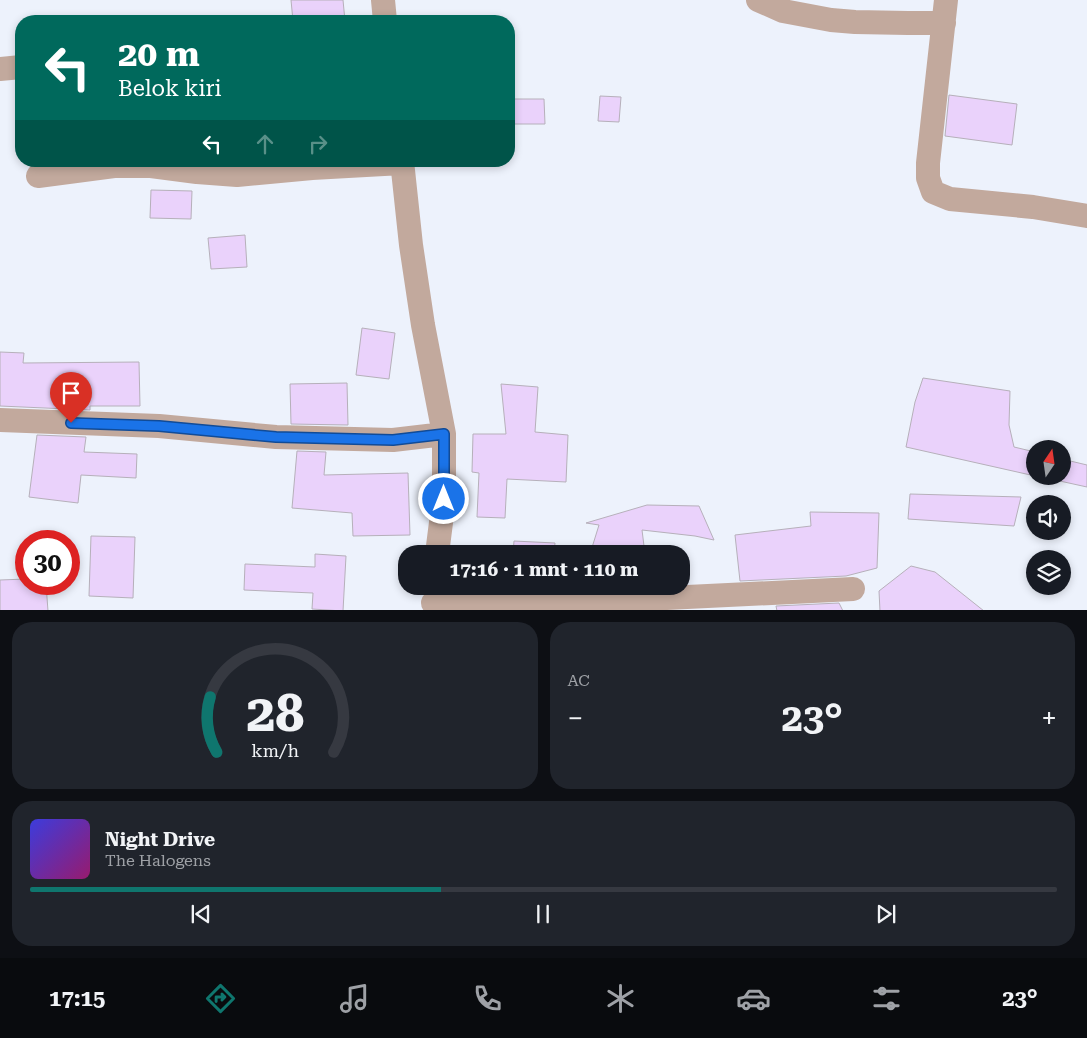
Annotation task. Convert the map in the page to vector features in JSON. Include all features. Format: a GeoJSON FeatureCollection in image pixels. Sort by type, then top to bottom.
{"type":"FeatureCollection","features":[{"type":"Feature","properties":{"kind":"street"},"geometry":{"type":"LineString","coordinates":[[383,0],[385,15]]}},
{"type":"Feature","properties":{"kind":"street"},"geometry":{"type":"LineString","coordinates":[[758,0],[783,11],[831,20],[899,23],[945,11],[928,163],[928,178],[934,192],[950,198],[1034,207],[1087,216]]}},
{"type":"Feature","properties":{"kind":"street"},"geometry":{"type":"LineString","coordinates":[[0,69],[15,68]]}},
{"type":"Feature","properties":{"kind":"street"},"geometry":{"type":"LineString","coordinates":[[38,176],[106,167]]}},
{"type":"Feature","properties":{"kind":"street"},"geometry":{"type":"LineString","coordinates":[[158,167],[197,172],[237,168],[327,167]]}},
{"type":"Feature","properties":{"kind":"street"},"geometry":{"type":"LineString","coordinates":[[403,167],[411,245],[423,325],[444,434],[444,499],[438,545]]}},
{"type":"Feature","properties":{"kind":"street"},"geometry":{"type":"LineString","coordinates":[[0,420],[159,426],[276,437],[393,440],[444,434]]}},
{"type":"Feature","properties":{"kind":"street"},"geometry":{"type":"LineString","coordinates":[[433,600],[584,602],[853,589]]}},
{"type":"Feature","properties":{"kind":"building"},"geometry":{"type":"Polygon","coordinates":[[[291,0],[343,0],[344,15],[292,15],[291,0]]]}},
{"type":"Feature","properties":{"kind":"building"},"geometry":{"type":"Polygon","coordinates":[[[949,95],[1017,104],[1012,145],[945,136],[949,95]]]}},
{"type":"Feature","properties":{"kind":"building"},"geometry":{"type":"Polygon","coordinates":[[[600,96],[621,97],[619,122],[598,121],[600,96]]]}},
{"type":"Feature","properties":{"kind":"building"},"geometry":{"type":"Polygon","coordinates":[[[515,99],[544,99],[545,124],[515,124],[515,99]]]}},
{"type":"Feature","properties":{"kind":"building"},"geometry":{"type":"Polygon","coordinates":[[[151,190],[192,191],[191,219],[150,218],[151,190]]]}},
{"type":"Feature","properties":{"kind":"building"},"geometry":{"type":"Polygon","coordinates":[[[245,235],[247,267],[211,269],[208,238],[245,235]]]}},
{"type":"Feature","properties":{"kind":"building"},"geometry":{"type":"Polygon","coordinates":[[[362,328],[395,333],[389,379],[356,375],[362,328]]]}},
{"type":"Feature","properties":{"kind":"building"},"geometry":{"type":"Polygon","coordinates":[[[0,352],[24,353],[23,363],[139,362],[140,406],[90,406],[90,410],[0,406],[0,352]]]}},
{"type":"Feature","properties":{"kind":"building"},"geometry":{"type":"Polygon","coordinates":[[[923,378],[1010,391],[1009,425],[1014,447],[1026,450],[1026,474],[906,447],[915,402],[923,378]]]}},
{"type":"Feature","properties":{"kind":"building"},"geometry":{"type":"Polygon","coordinates":[[[347,383],[348,425],[291,424],[290,384],[347,383]]]}},
{"type":"Feature","properties":{"kind":"building"},"geometry":{"type":"Polygon","coordinates":[[[501,384],[538,387],[535,432],[568,435],[566,482],[507,479],[505,518],[477,517],[479,473],[472,472],[473,434],[506,434],[501,384]]]}},
{"type":"Feature","properties":{"kind":"building"},"geometry":{"type":"Polygon","coordinates":[[[37,435],[86,437],[84,452],[137,454],[136,478],[81,475],[78,503],[29,497],[37,435]]]}},
{"type":"Feature","properties":{"kind":"building"},"geometry":{"type":"Polygon","coordinates":[[[297,451],[326,452],[324,475],[408,473],[410,535],[353,536],[352,513],[292,508],[297,451]]]}},
{"type":"Feature","properties":{"kind":"building"},"geometry":{"type":"Polygon","coordinates":[[[1071,461],[1087,465],[1087,487],[1071,483],[1071,461]]]}},
{"type":"Feature","properties":{"kind":"building"},"geometry":{"type":"Polygon","coordinates":[[[910,494],[1021,497],[1014,526],[908,519],[910,494]]]}},
{"type":"Feature","properties":{"kind":"building"},"geometry":{"type":"Polygon","coordinates":[[[647,505],[699,506],[714,540],[642,530],[644,545],[593,545],[599,525],[586,523],[647,505]]]}},
{"type":"Feature","properties":{"kind":"building"},"geometry":{"type":"Polygon","coordinates":[[[810,512],[879,513],[877,568],[846,576],[740,581],[735,535],[811,526],[810,512]]]}},
{"type":"Feature","properties":{"kind":"building"},"geometry":{"type":"Polygon","coordinates":[[[91,536],[135,537],[133,598],[89,596],[91,536]]]}},
{"type":"Feature","properties":{"kind":"building"},"geometry":{"type":"Polygon","coordinates":[[[514,541],[555,543],[555,545],[514,545],[514,541]]]}},
{"type":"Feature","properties":{"kind":"building"},"geometry":{"type":"Polygon","coordinates":[[[315,554],[346,556],[343,610],[312,609],[313,593],[244,590],[245,564],[315,567],[315,554]]]}},
{"type":"Feature","properties":{"kind":"building"},"geometry":{"type":"Polygon","coordinates":[[[911,566],[935,572],[983,610],[880,610],[879,591],[911,566]]]}},
{"type":"Feature","properties":{"kind":"building"},"geometry":{"type":"Polygon","coordinates":[[[15,579],[15,595],[47,595],[48,610],[0,610],[0,580],[15,579]]]}},
{"type":"Feature","properties":{"kind":"building"},"geometry":{"type":"Polygon","coordinates":[[[839,603],[842,610],[777,610],[776,606],[839,603]]]}},
{"type":"Feature","properties":{"kind":"route"},"geometry":{"type":"LineString","coordinates":[[71,423],[159,426],[276,437],[393,440],[444,434],[444,499]]}}]}
